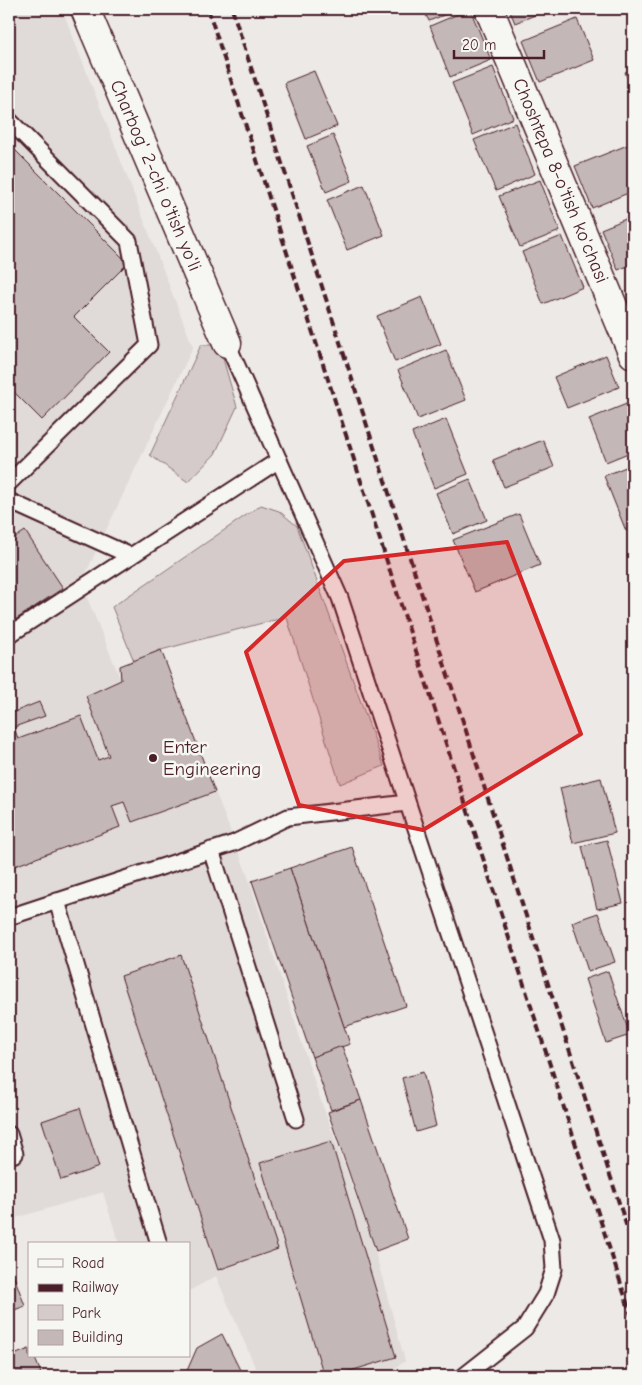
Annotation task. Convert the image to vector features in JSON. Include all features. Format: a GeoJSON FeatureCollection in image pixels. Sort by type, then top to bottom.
{"type":"FeatureCollection","features":[{"type":"Feature","properties":{"kind":"street","name":"Charbog' 2-chi o'tish yo'li"},"geometry":{"type":"LineString","coordinates":[[85,9],[227,343]]}},
{"type":"Feature","properties":{"kind":"street","name":"Choshtepa 8-o'tish ko'chasi"},"geometry":{"type":"LineString","coordinates":[[489,9],[633,354]]}},
{"type":"Feature","properties":{"kind":"lane"},"geometry":{"type":"LineString","coordinates":[[9,120],[129,241],[149,345],[9,483]]}},
{"type":"Feature","properties":{"kind":"lane"},"geometry":{"type":"LineString","coordinates":[[227,343],[340,598],[552,1240],[554,1269],[546,1294],[526,1328],[464,1376]]}},
{"type":"Feature","properties":{"kind":"lane"},"geometry":{"type":"LineString","coordinates":[[9,635],[279,460]]}},
{"type":"Feature","properties":{"kind":"lane"},"geometry":{"type":"LineString","coordinates":[[9,501],[131,556]]}},
{"type":"Feature","properties":{"kind":"lane"},"geometry":{"type":"LineString","coordinates":[[9,918],[234,843],[288,817],[407,804]]}},
{"type":"Feature","properties":{"kind":"lane"},"geometry":{"type":"LineString","coordinates":[[211,850],[296,1119]]}},
{"type":"Feature","properties":{"kind":"lane"},"geometry":{"type":"LineString","coordinates":[[57,901],[158,1242]]}},
{"type":"Feature","properties":{"kind":"lane"},"geometry":{"type":"LineString","coordinates":[[9,1134],[15,1154],[9,1156]]}},
{"type":"Feature","properties":{"kind":"highlighted area"},"geometry":{"type":"Polygon","coordinates":[[[507,542],[581,734],[423,830],[299,805],[246,652],[344,561],[507,542]]]}},
{"type":"Feature","properties":{"kind":"shaded area","name":"Enter Engineering"},"geometry":{"type":"Polygon","coordinates":[[[9,9],[62,9],[193,347],[81,583],[120,678],[120,666],[161,650],[248,877],[317,1090],[372,1241],[405,1361],[384,1376],[259,1376],[216,1276],[190,1290],[190,1242],[118,1242],[103,1192],[9,1220],[9,9]]]}},
{"type":"Feature","properties":{"kind":"green space"},"geometry":{"type":"Polygon","coordinates":[[[201,345],[219,345],[237,407],[215,454],[188,482],[150,455],[201,345]]]}},
{"type":"Feature","properties":{"kind":"green space"},"geometry":{"type":"Polygon","coordinates":[[[261,505],[279,511],[297,526],[384,766],[340,784],[287,618],[161,650],[134,661],[112,607],[261,505]]]}},
{"type":"Feature","properties":{"kind":"building"},"geometry":{"type":"Polygon","coordinates":[[[423,9],[459,9],[429,21],[423,9]]]}},
{"type":"Feature","properties":{"kind":"building"},"geometry":{"type":"Polygon","coordinates":[[[470,9],[491,60],[450,77],[430,26],[470,9]]]}},
{"type":"Feature","properties":{"kind":"building"},"geometry":{"type":"Polygon","coordinates":[[[509,9],[550,9],[515,23],[509,9]]]}},
{"type":"Feature","properties":{"kind":"building"},"geometry":{"type":"Polygon","coordinates":[[[577,19],[594,60],[540,82],[523,41],[577,19]]]}},
{"type":"Feature","properties":{"kind":"building"},"geometry":{"type":"Polygon","coordinates":[[[493,67],[513,118],[473,135],[452,83],[493,67]]]}},
{"type":"Feature","properties":{"kind":"building"},"geometry":{"type":"Polygon","coordinates":[[[633,69],[633,93],[625,72],[633,69]]]}},
{"type":"Feature","properties":{"kind":"building"},"geometry":{"type":"Polygon","coordinates":[[[314,71],[337,126],[306,139],[284,83],[314,71]]]}},
{"type":"Feature","properties":{"kind":"building"},"geometry":{"type":"Polygon","coordinates":[[[515,123],[535,174],[496,191],[474,140],[515,123]]]}},
{"type":"Feature","properties":{"kind":"building"},"geometry":{"type":"Polygon","coordinates":[[[333,135],[352,181],[326,192],[307,146],[333,135]]]}},
{"type":"Feature","properties":{"kind":"building"},"geometry":{"type":"Polygon","coordinates":[[[9,144],[128,263],[74,317],[109,352],[42,420],[9,387],[9,144]]]}},
{"type":"Feature","properties":{"kind":"building"},"geometry":{"type":"Polygon","coordinates":[[[630,144],[633,153],[633,191],[592,208],[575,166],[630,144]]]}},
{"type":"Feature","properties":{"kind":"building"},"geometry":{"type":"Polygon","coordinates":[[[540,180],[560,231],[520,247],[499,196],[540,180]]]}},
{"type":"Feature","properties":{"kind":"building"},"geometry":{"type":"Polygon","coordinates":[[[364,185],[384,235],[347,250],[327,200],[364,185]]]}},
{"type":"Feature","properties":{"kind":"building"},"geometry":{"type":"Polygon","coordinates":[[[633,216],[633,264],[618,270],[601,229],[633,216]]]}},
{"type":"Feature","properties":{"kind":"building"},"geometry":{"type":"Polygon","coordinates":[[[562,236],[583,287],[543,304],[522,252],[562,236]]]}},
{"type":"Feature","properties":{"kind":"building"},"geometry":{"type":"Polygon","coordinates":[[[422,297],[441,344],[395,362],[377,316],[422,297]]]}},
{"type":"Feature","properties":{"kind":"building"},"geometry":{"type":"Polygon","coordinates":[[[446,350],[466,400],[418,419],[398,370],[446,350]]]}},
{"type":"Feature","properties":{"kind":"building"},"geometry":{"type":"Polygon","coordinates":[[[606,355],[619,387],[567,408],[554,377],[606,355]]]}},
{"type":"Feature","properties":{"kind":"building"},"geometry":{"type":"Polygon","coordinates":[[[629,403],[633,414],[633,451],[606,462],[589,419],[629,403]]]}},
{"type":"Feature","properties":{"kind":"building"},"geometry":{"type":"Polygon","coordinates":[[[446,419],[468,474],[434,488],[412,433],[446,419]]]}},
{"type":"Feature","properties":{"kind":"building"},"geometry":{"type":"Polygon","coordinates":[[[543,440],[554,467],[504,487],[493,460],[543,440]]]}},
{"type":"Feature","properties":{"kind":"building"},"geometry":{"type":"Polygon","coordinates":[[[633,464],[633,528],[626,531],[604,476],[633,464]]]}},
{"type":"Feature","properties":{"kind":"building"},"geometry":{"type":"Polygon","coordinates":[[[470,479],[487,520],[453,534],[436,493],[470,479]]]}},
{"type":"Feature","properties":{"kind":"building"},"geometry":{"type":"Polygon","coordinates":[[[519,514],[540,565],[475,592],[453,540],[519,514]]]}},
{"type":"Feature","properties":{"kind":"building"},"geometry":{"type":"Polygon","coordinates":[[[25,531],[63,588],[9,624],[9,542],[25,531]]]}},
{"type":"Feature","properties":{"kind":"building","name":"Enter Engineering"},"geometry":{"type":"Polygon","coordinates":[[[161,650],[215,792],[132,822],[124,802],[112,806],[120,827],[9,868],[9,714],[39,702],[45,716],[14,727],[18,739],[81,716],[98,760],[109,756],[86,696],[121,680],[120,666],[161,650]]]}},
{"type":"Feature","properties":{"kind":"building"},"geometry":{"type":"Polygon","coordinates":[[[601,778],[615,833],[573,843],[560,788],[601,778]]]}},
{"type":"Feature","properties":{"kind":"building"},"geometry":{"type":"Polygon","coordinates":[[[607,840],[623,903],[597,909],[582,846],[607,840]]]}},
{"type":"Feature","properties":{"kind":"building"},"geometry":{"type":"Polygon","coordinates":[[[352,847],[406,1006],[344,1027],[290,868],[352,847]]]}},
{"type":"Feature","properties":{"kind":"building"},"geometry":{"type":"Polygon","coordinates":[[[290,868],[350,1044],[312,1057],[252,881],[290,868]]]}},
{"type":"Feature","properties":{"kind":"building"},"geometry":{"type":"Polygon","coordinates":[[[598,913],[615,962],[588,971],[572,922],[598,913]]]}},
{"type":"Feature","properties":{"kind":"building"},"geometry":{"type":"Polygon","coordinates":[[[181,955],[278,1249],[218,1270],[121,976],[181,955]]]}},
{"type":"Feature","properties":{"kind":"building"},"geometry":{"type":"Polygon","coordinates":[[[608,971],[630,1035],[606,1043],[585,979],[608,971]]]}},
{"type":"Feature","properties":{"kind":"building"},"geometry":{"type":"Polygon","coordinates":[[[342,1046],[361,1100],[331,1110],[312,1057],[342,1046]]]}},
{"type":"Feature","properties":{"kind":"building"},"geometry":{"type":"Polygon","coordinates":[[[423,1072],[436,1126],[416,1132],[402,1078],[423,1072]]]}},
{"type":"Feature","properties":{"kind":"building"},"geometry":{"type":"Polygon","coordinates":[[[361,1100],[408,1239],[376,1251],[328,1112],[361,1100]]]}},
{"type":"Feature","properties":{"kind":"building"},"geometry":{"type":"Polygon","coordinates":[[[80,1108],[99,1167],[61,1180],[42,1121],[80,1108]]]}},
{"type":"Feature","properties":{"kind":"building"},"geometry":{"type":"Polygon","coordinates":[[[331,1141],[396,1357],[334,1376],[324,1376],[260,1163],[331,1141]]]}},
{"type":"Feature","properties":{"kind":"building"},"geometry":{"type":"Polygon","coordinates":[[[9,1263],[25,1306],[9,1312],[9,1263]]]}},
{"type":"Feature","properties":{"kind":"building"},"geometry":{"type":"Polygon","coordinates":[[[222,1334],[243,1376],[211,1376],[186,1373],[197,1348],[222,1334]]]}},
{"type":"Feature","properties":{"kind":"building"},"geometry":{"type":"Polygon","coordinates":[[[28,1349],[28,1358],[35,1358],[41,1373],[31,1376],[9,1376],[9,1357],[28,1349]]]}},
{"type":"Feature","properties":{"kind":"railway"},"geometry":{"type":"LineString","coordinates":[[208,9],[633,1321]]}},
{"type":"Feature","properties":{"kind":"railway"},"geometry":{"type":"LineString","coordinates":[[232,9],[633,1246]]}},
{"type":"Feature","properties":{"kind":"place","name":"Enter Engineering"},"geometry":{"type":"Point","coordinates":[153,758]}}]}
